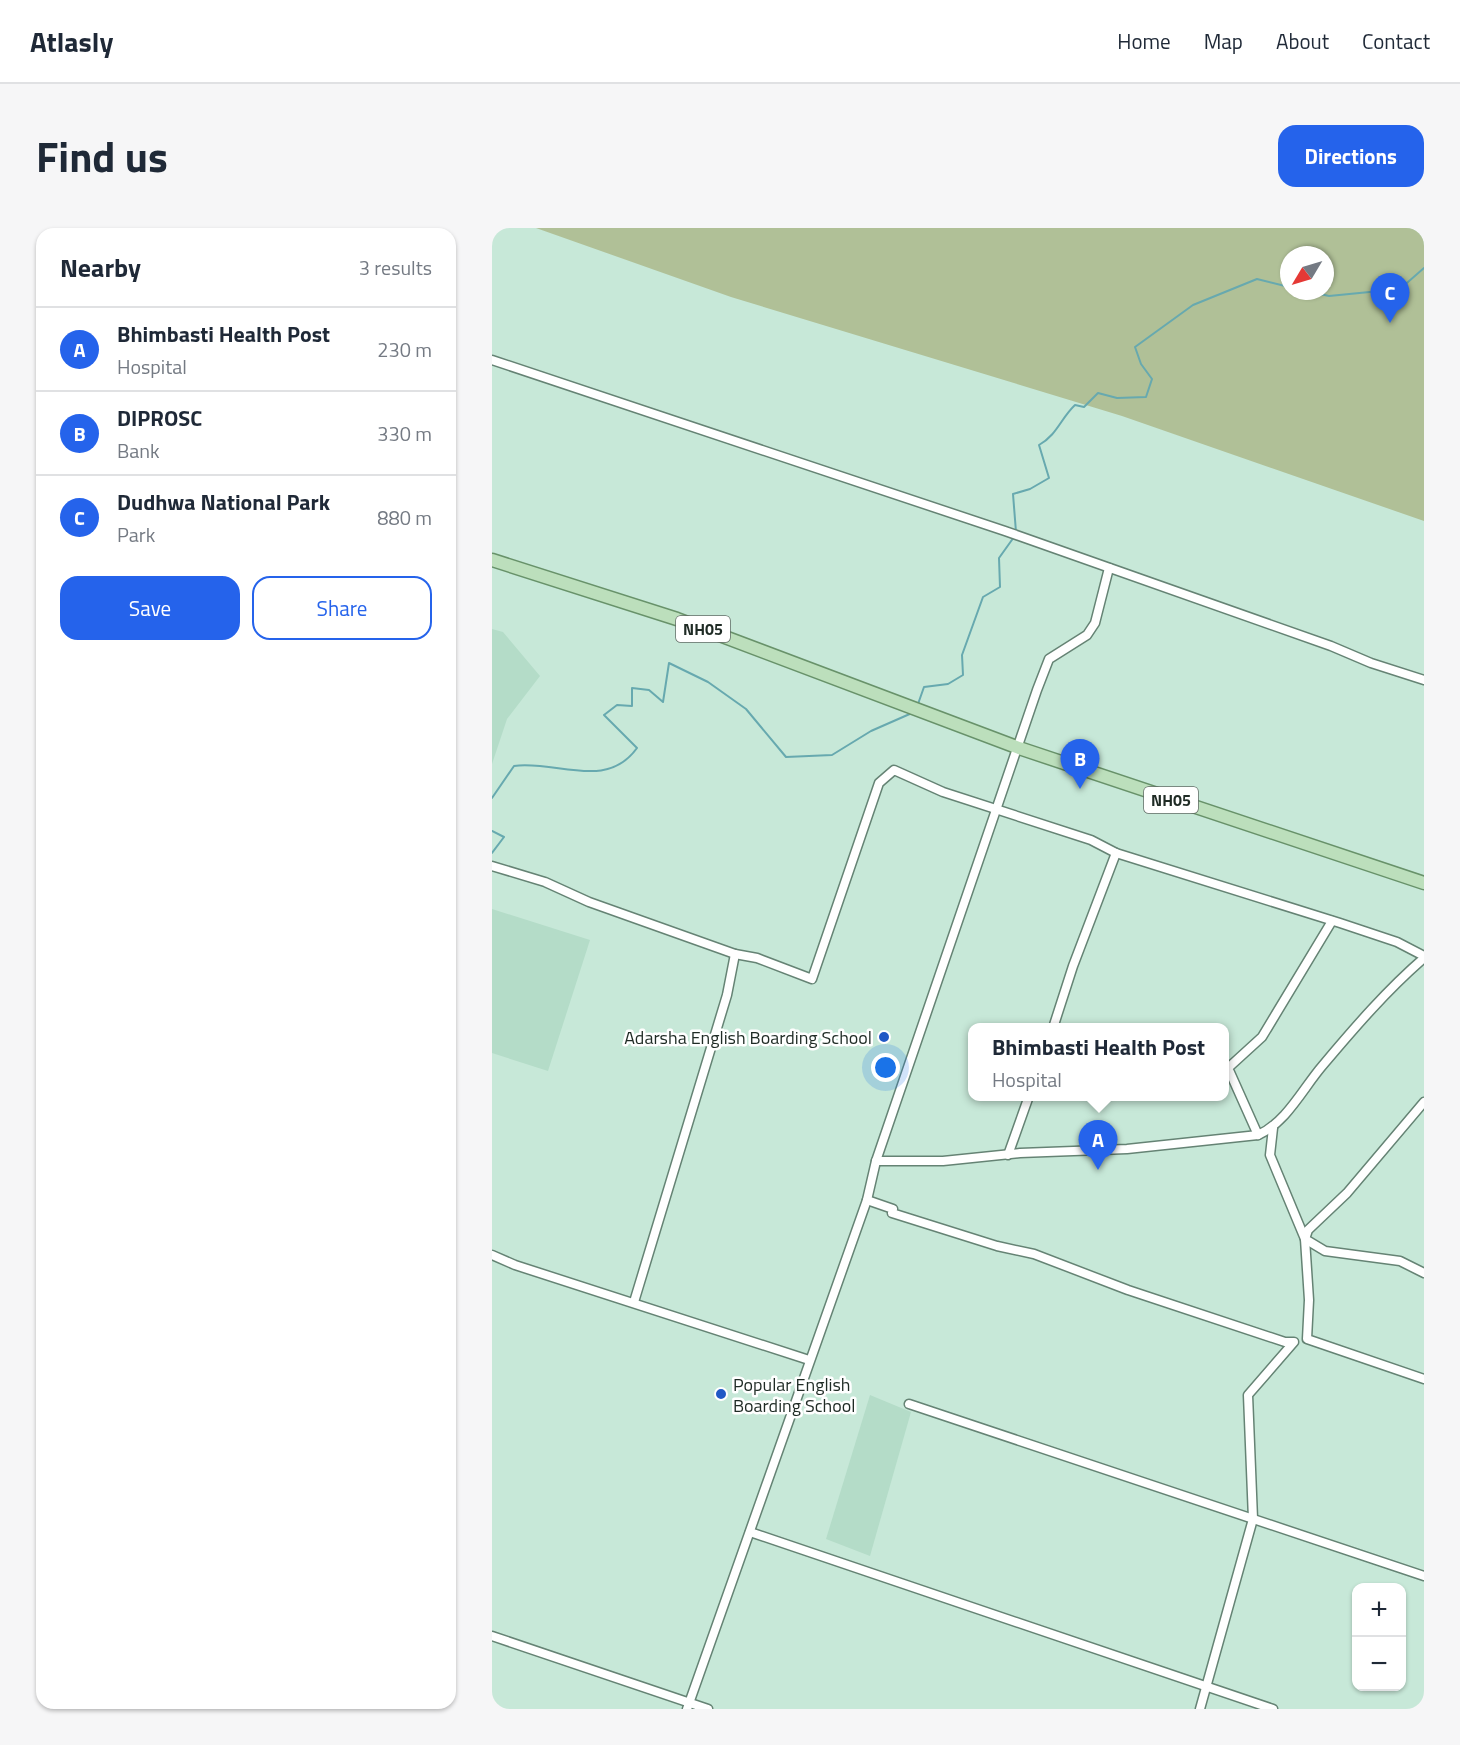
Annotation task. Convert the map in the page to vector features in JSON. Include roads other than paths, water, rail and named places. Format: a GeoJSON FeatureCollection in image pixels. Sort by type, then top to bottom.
{"type":"FeatureCollection","features":[{"type":"Feature","properties":{"kind":"main road","name":"NH05"},"geometry":{"type":"LineString","coordinates":[[492,560],[677,619],[1019,748],[1424,883]]}},
{"type":"Feature","properties":{"kind":"street"},"geometry":{"type":"LineString","coordinates":[[492,360],[1005,531],[1424,680]]}},
{"type":"Feature","properties":{"kind":"street"},"geometry":{"type":"LineString","coordinates":[[688,1706],[867,1200],[876,1161],[1049,658],[1087,635],[1095,623],[1109,568]]}},
{"type":"Feature","properties":{"kind":"street"},"geometry":{"type":"LineString","coordinates":[[492,866],[545,882],[589,902],[813,979],[879,783],[894,770],[943,792],[1091,840],[1116,853],[1396,942],[1424,957],[1401,978],[1322,1066],[1273,1128],[1258,1135],[1127,1149],[943,1161],[876,1161]]}},
{"type":"Feature","properties":{"kind":"street"},"geometry":{"type":"LineString","coordinates":[[1055,1023],[1073,966],[1116,853]]}},
{"type":"Feature","properties":{"kind":"street"},"geometry":{"type":"LineString","coordinates":[[1229,1067],[1262,1037],[1332,921]]}},
{"type":"Feature","properties":{"kind":"street"},"geometry":{"type":"LineString","coordinates":[[634,1302],[727,995],[735,954]]}},
{"type":"Feature","properties":{"kind":"street"},"geometry":{"type":"LineString","coordinates":[[1229,1070],[1258,1135]]}},
{"type":"Feature","properties":{"kind":"street"},"geometry":{"type":"LineString","coordinates":[[1008,1155],[1027,1101]]}},
{"type":"Feature","properties":{"kind":"street"},"geometry":{"type":"LineString","coordinates":[[1305,1239],[1308,1230],[1347,1193],[1424,1102]]}},
{"type":"Feature","properties":{"kind":"street"},"geometry":{"type":"LineString","coordinates":[[1273,1128],[1270,1155],[1305,1239],[1309,1300],[1307,1340],[1424,1379]]}},
{"type":"Feature","properties":{"kind":"street"},"geometry":{"type":"LineString","coordinates":[[867,1200],[893,1209],[892,1213],[997,1246],[1034,1254],[1128,1290],[1276,1339],[1294,1342],[1248,1395],[1253,1520],[1200,1709]]}},
{"type":"Feature","properties":{"kind":"street"},"geometry":{"type":"LineString","coordinates":[[1305,1239],[1325,1251],[1400,1261],[1424,1273]]}},
{"type":"Feature","properties":{"kind":"street"},"geometry":{"type":"LineString","coordinates":[[492,1255],[515,1265],[809,1359]]}},
{"type":"Feature","properties":{"kind":"street"},"geometry":{"type":"LineString","coordinates":[[909,1404],[1424,1576]]}},
{"type":"Feature","properties":{"kind":"street"},"geometry":{"type":"LineString","coordinates":[[750,1532],[1273,1709]]}},
{"type":"Feature","properties":{"kind":"street"},"geometry":{"type":"LineString","coordinates":[[492,1636],[688,1706],[708,1709]]}},
{"type":"Feature","properties":{"kind":"waterway"},"geometry":{"type":"LineString","coordinates":[[1418,228],[1424,237]]}},
{"type":"Feature","properties":{"kind":"waterway"},"geometry":{"type":"LineString","coordinates":[[1334,296],[1400,289],[1424,268]]}},
{"type":"Feature","properties":{"kind":"waterway"},"geometry":{"type":"LineString","coordinates":[[1016,532],[1013,494],[1030,489],[1049,478],[1039,445],[1055,431],[1070,410],[1075,405],[1084,407],[1098,393],[1117,398],[1146,397],[1152,379],[1141,364],[1135,347],[1193,305],[1257,279],[1280,285]]}},
{"type":"Feature","properties":{"kind":"waterway"},"geometry":{"type":"LineString","coordinates":[[918,704],[924,687],[948,684],[963,675],[962,655],[983,597],[1000,587],[999,558],[1014,537]]}},
{"type":"Feature","properties":{"kind":"waterway"},"geometry":{"type":"LineString","coordinates":[[492,798],[514,766],[530,765],[596,771],[611,768],[625,761],[637,748],[604,715],[617,705],[632,706],[632,688],[649,690],[663,702],[669,663],[708,682],[746,709],[786,757],[832,755],[871,731],[912,713]]}},
{"type":"Feature","properties":{"kind":"waterway"},"geometry":{"type":"LineString","coordinates":[[492,831],[504,837],[492,853]]}},
{"type":"Feature","properties":{"kind":"place","name":"Dudhwa National Park"},"geometry":{"type":"Point","coordinates":[1390,323]}},
{"type":"Feature","properties":{"kind":"place","name":"DIPROSC"},"geometry":{"type":"Point","coordinates":[1080,789]}},
{"type":"Feature","properties":{"kind":"place","name":"Adarsha English Boarding School"},"geometry":{"type":"Point","coordinates":[884,1037]}},
{"type":"Feature","properties":{"kind":"place","name":"Bhimbasti Health Post"},"geometry":{"type":"Point","coordinates":[1098,1170]}},
{"type":"Feature","properties":{"kind":"place","name":"Popular English Boarding School"},"geometry":{"type":"Point","coordinates":[721,1394]}}]}
